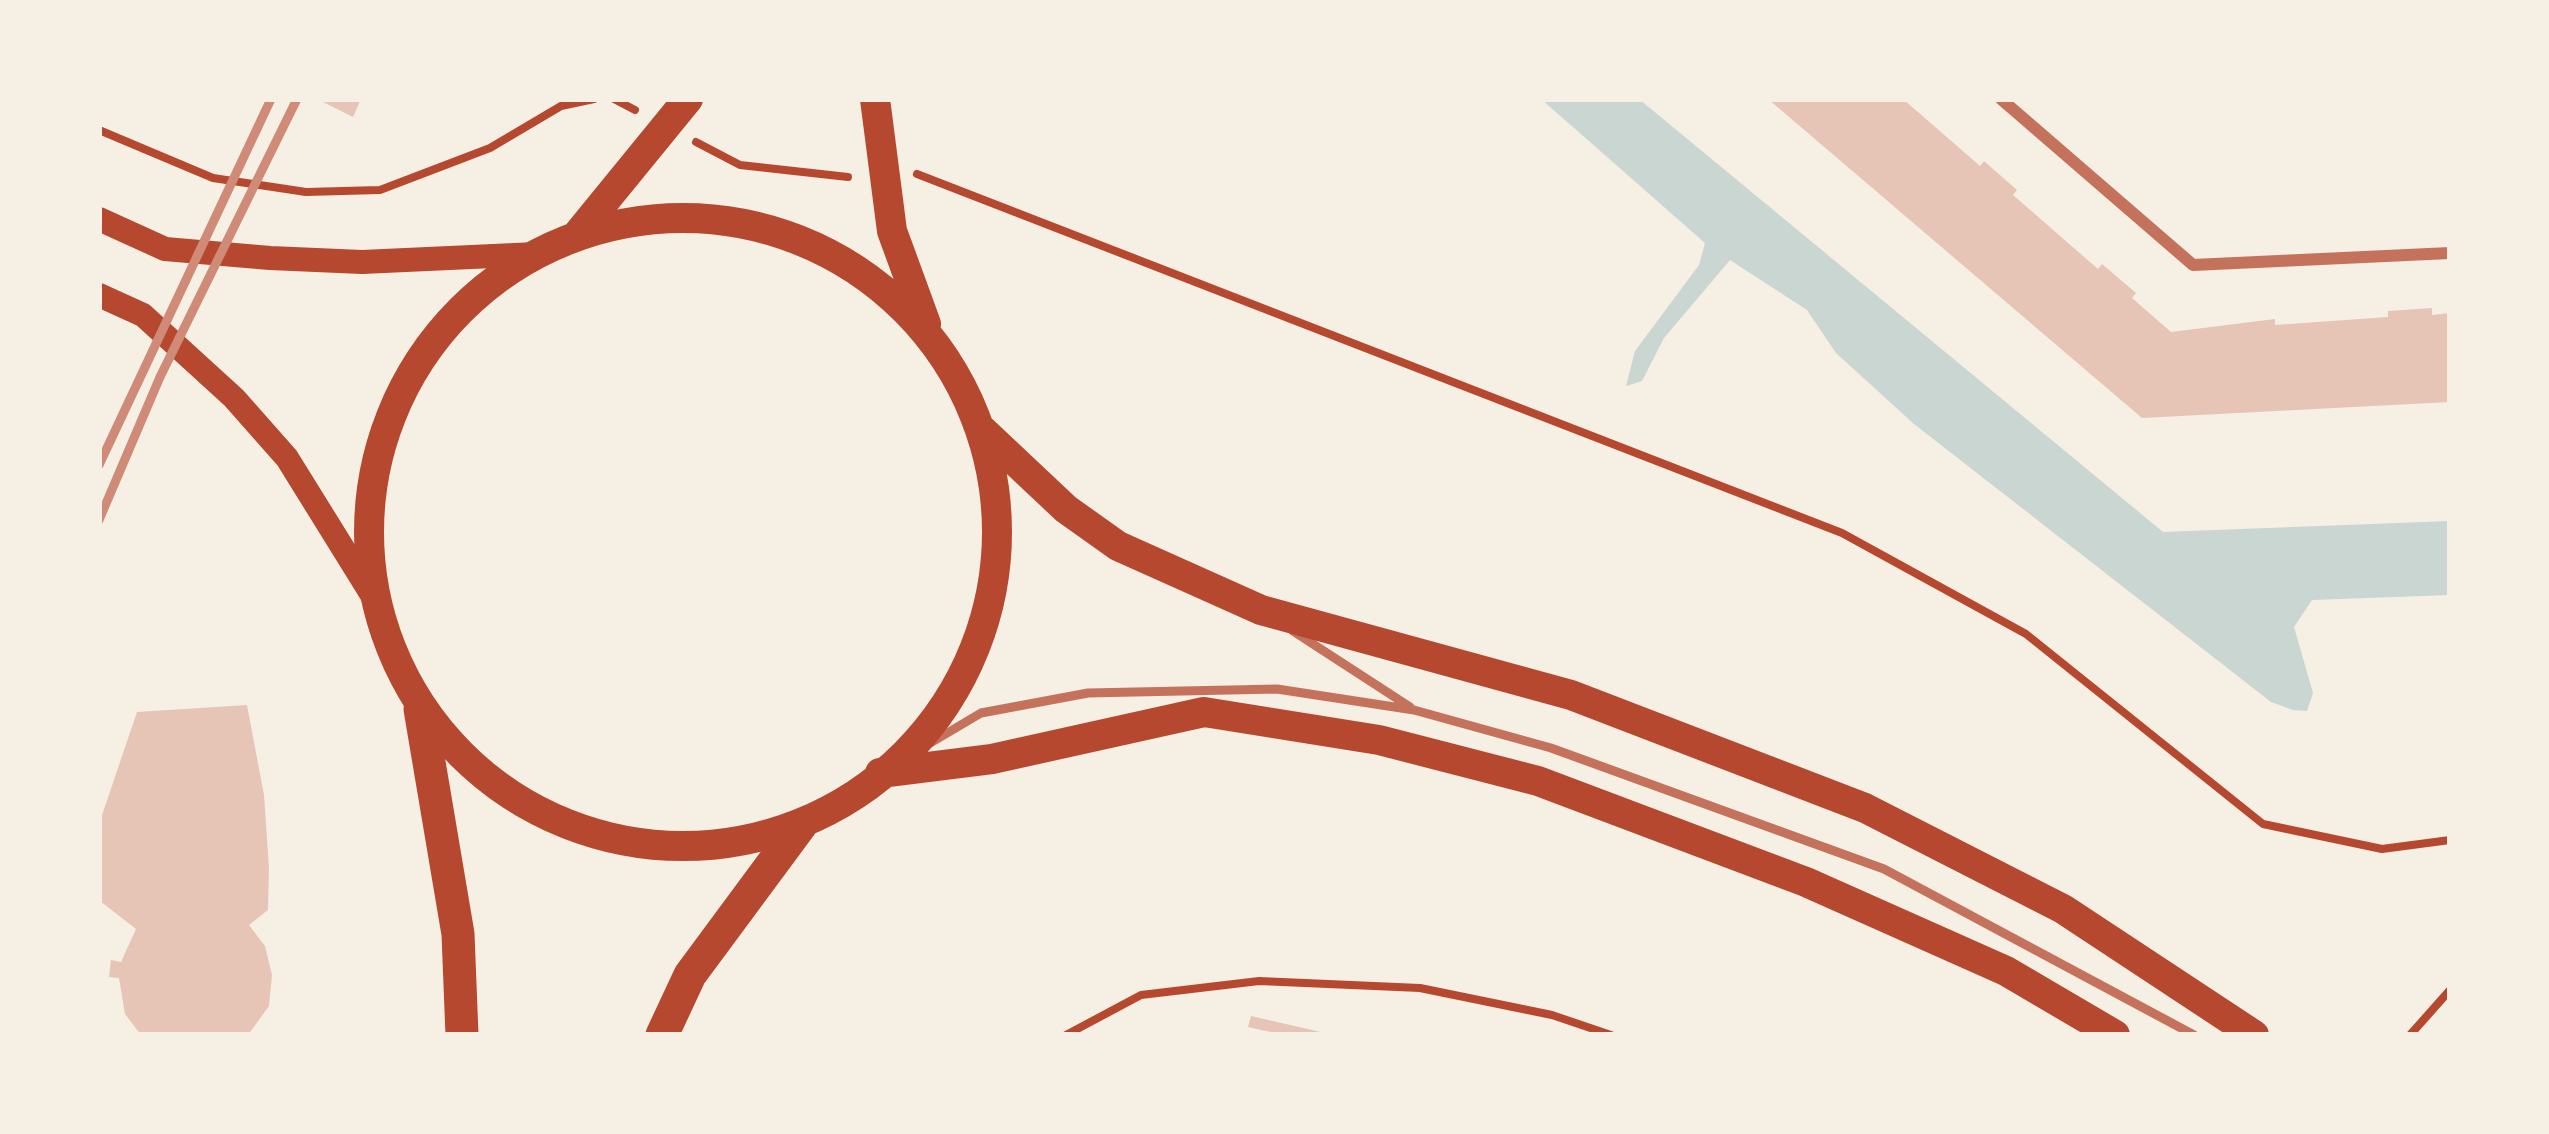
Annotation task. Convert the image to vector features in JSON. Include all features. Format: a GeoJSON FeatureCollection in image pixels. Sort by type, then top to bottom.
{"type":"FeatureCollection","features":[{"type":"Feature","properties":{"kind":"highway"},"geometry":{"type":"LineString","coordinates":[[421,709],[458,934],[462,1035]]}},
{"type":"Feature","properties":{"kind":"highway"},"geometry":{"type":"LineString","coordinates":[[662,1035],[690,975],[801,825]]}},
{"type":"Feature","properties":{"kind":"main road"},"geometry":{"type":"LineString","coordinates":[[577,235],[688,99]]}},
{"type":"Feature","properties":{"kind":"main road"},"geometry":{"type":"LineString","coordinates":[[875,99],[892,231],[930,335]]}},
{"type":"Feature","properties":{"kind":"main road"},"geometry":{"type":"LineString","coordinates":[[99,295],[143,315],[234,398],[286,458],[372,595],[396,666],[421,709],[478,773],[550,818],[602,839],[718,846],[801,825],[880,773],[954,692],[982,630],[997,563],[997,518],[981,429],[959,380],[930,335],[891,295],[846,262],[796,238],[742,222],[687,216],[631,221],[577,235],[537,254],[454,315],[400,391],[371,478],[372,595]]}},
{"type":"Feature","properties":{"kind":"main road"},"geometry":{"type":"LineString","coordinates":[[99,219],[166,249],[270,258],[362,262],[537,254]]}},
{"type":"Feature","properties":{"kind":"main road"},"geometry":{"type":"LineString","coordinates":[[981,429],[1066,509],[1118,546],[1261,610],[1571,695],[1865,808],[2062,909],[2254,1035]]}},
{"type":"Feature","properties":{"kind":"main road"},"geometry":{"type":"LineString","coordinates":[[880,773],[992,759],[1204,712],[1379,740],[1538,781],[1806,882],[2006,971],[2115,1035]]}},
{"type":"Feature","properties":{"kind":"street"},"geometry":{"type":"LineString","coordinates":[[2001,99],[2193,265],[2450,253]]}},
{"type":"Feature","properties":{"kind":"lane"},"geometry":{"type":"LineString","coordinates":[[1261,610],[1414,710]]}},
{"type":"Feature","properties":{"kind":"lane"},"geometry":{"type":"LineString","coordinates":[[880,773],[981,713],[1088,693],[1276,689],[1414,710],[1551,748],[1883,869],[2194,1035]]}},
{"type":"Feature","properties":{"kind":"path"},"geometry":{"type":"LineString","coordinates":[[99,130],[213,178],[306,192],[380,190],[490,148],[561,106],[594,99]]}},
{"type":"Feature","properties":{"kind":"path"},"geometry":{"type":"LineString","coordinates":[[786,171],[927,174],[1842,533],[2026,634],[2263,824],[2382,849],[2450,840]]}},
{"type":"Feature","properties":{"kind":"path"},"geometry":{"type":"LineString","coordinates":[[1066,1035],[1141,995],[1259,981],[1420,988],[1552,1015],[1611,1035]]}},
{"type":"Feature","properties":{"kind":"path"},"geometry":{"type":"LineString","coordinates":[[2410,1035],[2450,990]]}},
{"type":"Feature","properties":{"kind":"shaded area"},"geometry":{"type":"Polygon","coordinates":[[[1541,99],[1639,99],[2163,532],[2450,521],[2450,595],[2312,600],[2294,627],[2313,693],[2307,711],[2293,710],[2271,702],[1914,424],[1836,353],[1807,310],[1730,260],[1664,338],[1642,381],[1626,386],[1635,351],[1699,265],[1705,243],[1541,99]]]}},
{"type":"Feature","properties":{"kind":"building"},"geometry":{"type":"Polygon","coordinates":[[[317,99],[361,99],[353,117],[317,99]]]}},
{"type":"Feature","properties":{"kind":"building"},"geometry":{"type":"Polygon","coordinates":[[[1768,99],[1903,99],[1980,166],[1984,161],[2017,190],[2013,195],[2098,269],[2102,264],[2136,293],[2132,298],[2171,332],[2275,319],[2275,325],[2388,317],[2388,311],[2432,308],[2432,315],[2450,313],[2450,402],[2142,418],[1768,99]]]}},
{"type":"Feature","properties":{"kind":"building"},"geometry":{"type":"Polygon","coordinates":[[[247,705],[264,795],[269,868],[268,910],[249,925],[265,946],[272,975],[269,1006],[248,1035],[141,1035],[125,1014],[119,978],[109,977],[111,960],[121,962],[136,929],[100,901],[99,824],[137,712],[247,705]]]}},
{"type":"Feature","properties":{"kind":"building"},"geometry":{"type":"Polygon","coordinates":[[[1251,1016],[1325,1035],[1284,1035],[1248,1027],[1251,1016]]]}},
{"type":"Feature","properties":{"kind":"railway"},"geometry":{"type":"LineString","coordinates":[[99,465],[271,99]]}},
{"type":"Feature","properties":{"kind":"railway"},"geometry":{"type":"LineString","coordinates":[[99,520],[160,377],[297,99]]}}]}
